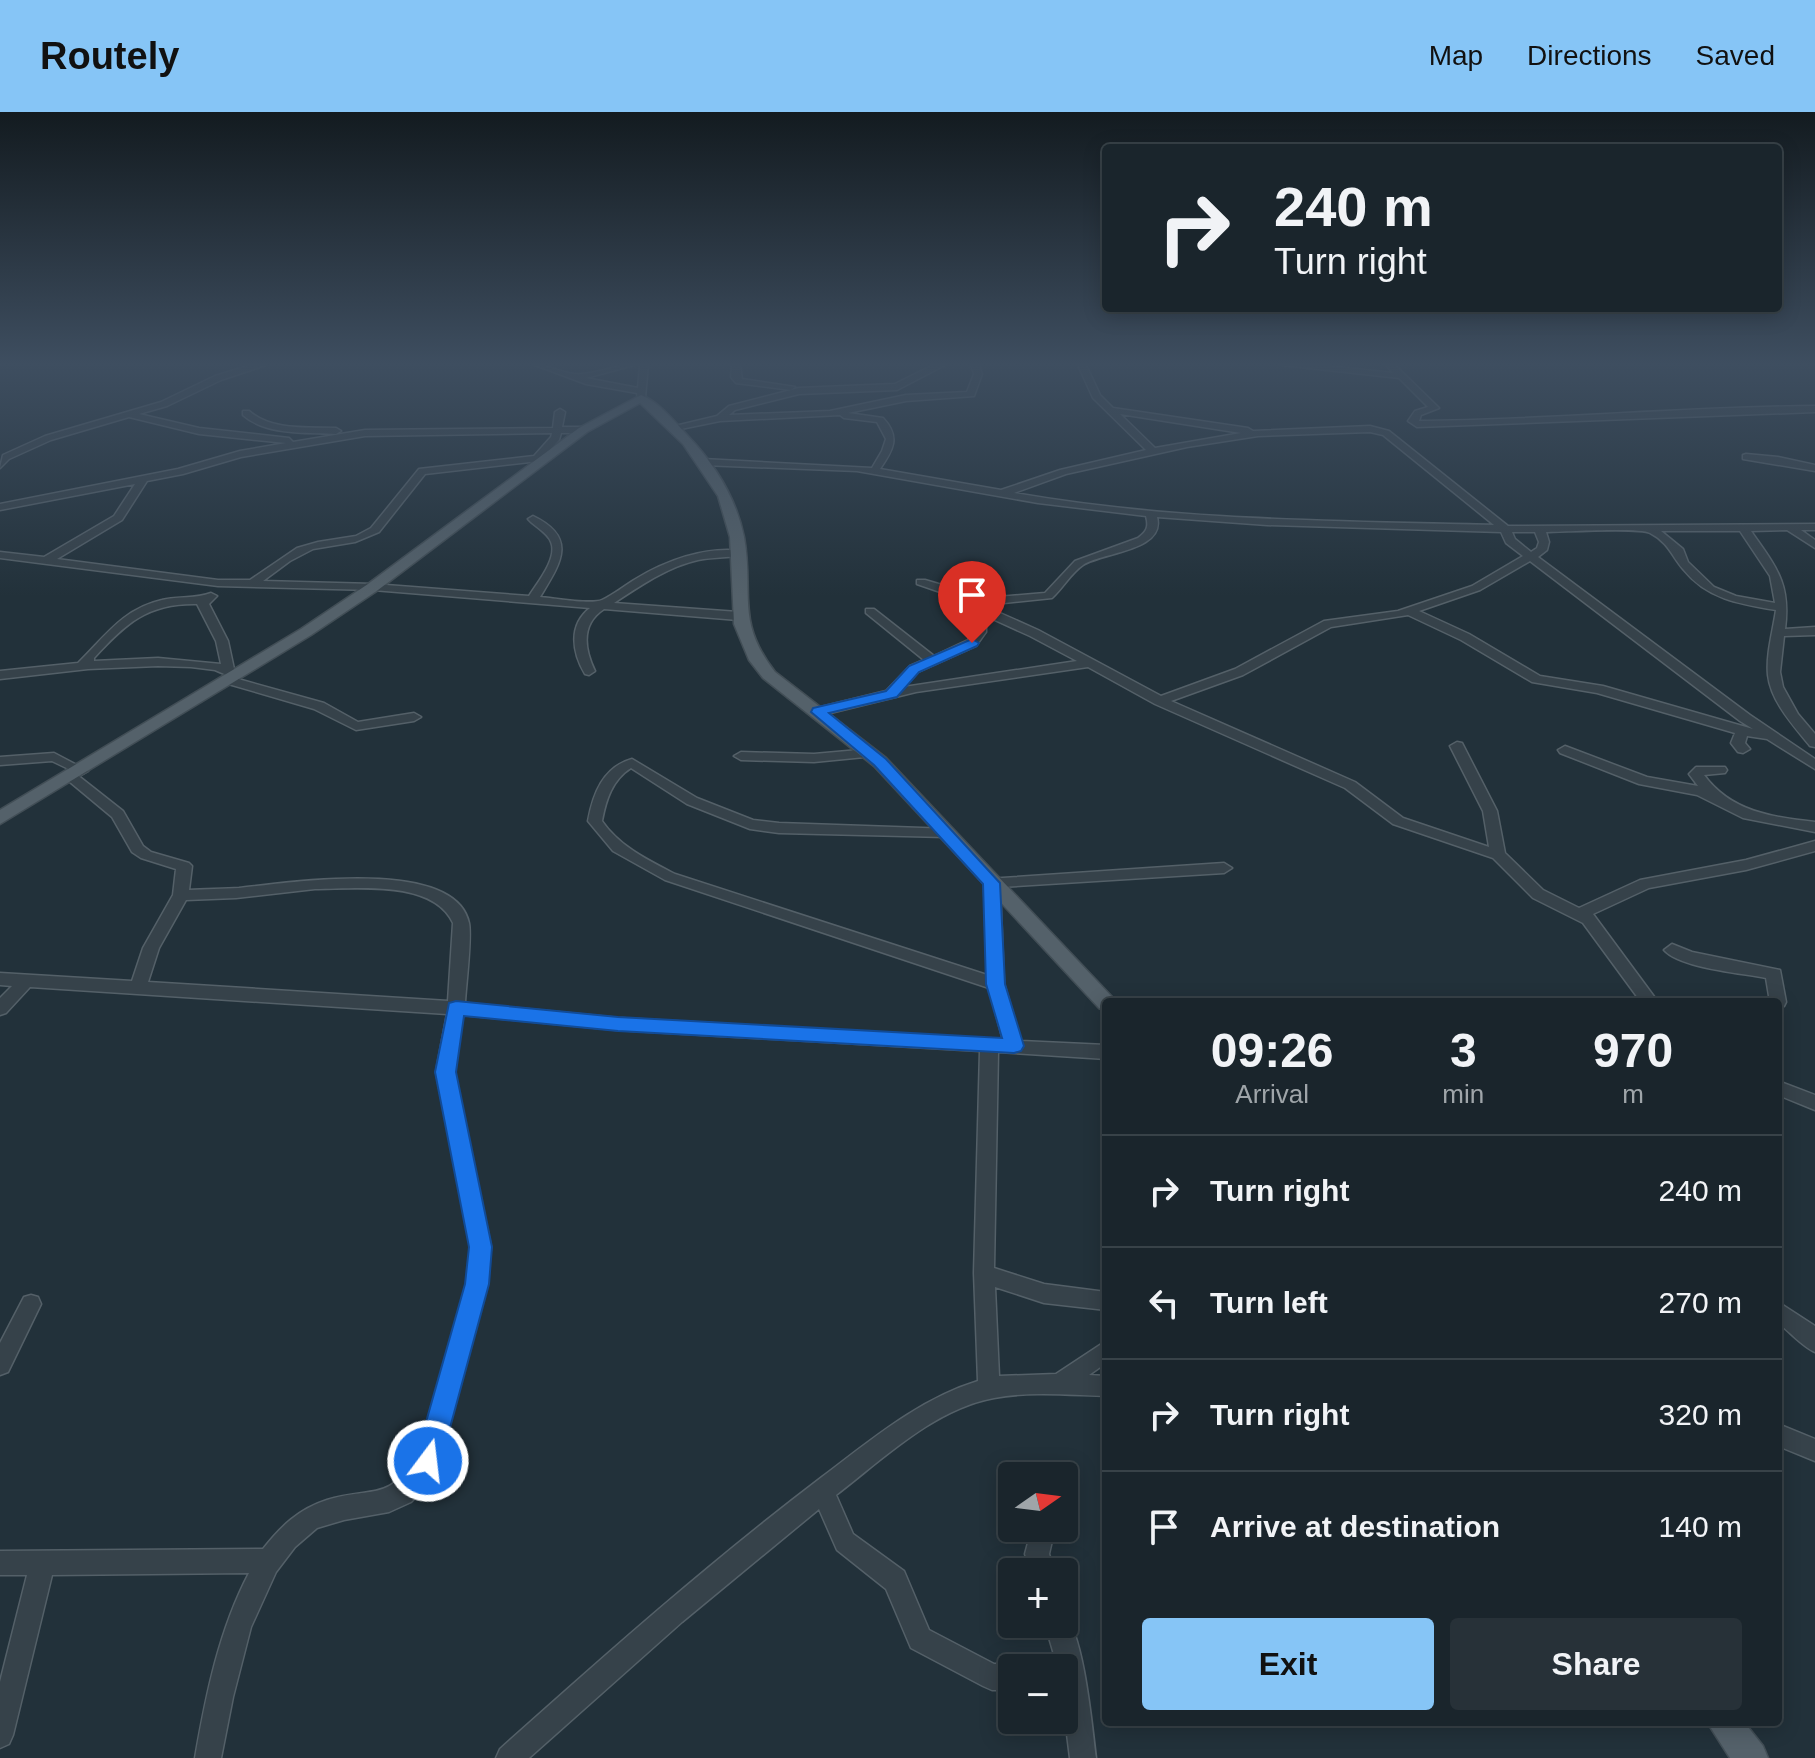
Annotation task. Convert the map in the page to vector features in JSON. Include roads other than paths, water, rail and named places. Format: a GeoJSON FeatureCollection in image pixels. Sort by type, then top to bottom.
{"type":"FeatureCollection","features":[{"type":"Feature","properties":{"kind":"main road"},"geometry":{"type":"LineString","coordinates":[[0,818],[76,774],[373,587],[566,442]]}},
{"type":"Feature","properties":{"kind":"main road"},"geometry":{"type":"LineString","coordinates":[[687,442],[703,462],[730,513],[738,553],[738,616],[745,644],[754,658],[769,675],[870,753],[1102,999]]}},
{"type":"Feature","properties":{"kind":"main road"},"geometry":{"type":"LineString","coordinates":[[1726,1726],[1751,1758]]}},
{"type":"Feature","properties":{"kind":"street"},"geometry":{"type":"LineString","coordinates":[[4,456],[39,442]]}},
{"type":"Feature","properties":{"kind":"street"},"geometry":{"type":"LineString","coordinates":[[288,442],[293,444]]}},
{"type":"Feature","properties":{"kind":"street"},"geometry":{"type":"LineString","coordinates":[[0,507],[307,442]]}},
{"type":"Feature","properties":{"kind":"street"},"geometry":{"type":"LineString","coordinates":[[251,585],[283,561],[308,548],[351,541],[377,529],[408,484],[422,471],[542,458],[554,442]]}},
{"type":"Feature","properties":{"kind":"street"},"geometry":{"type":"LineString","coordinates":[[875,470],[892,442]]}},
{"type":"Feature","properties":{"kind":"street"},"geometry":{"type":"LineString","coordinates":[[1143,442],[1153,452]]}},
{"type":"Feature","properties":{"kind":"street"},"geometry":{"type":"LineString","coordinates":[[1000,494],[1063,472],[1209,442]]}},
{"type":"Feature","properties":{"kind":"street"},"geometry":{"type":"LineString","coordinates":[[1410,442],[1505,529],[1510,541],[1815,765]]}},
{"type":"Feature","properties":{"kind":"street"},"geometry":{"type":"LineString","coordinates":[[1746,457],[1815,468]]}},
{"type":"Feature","properties":{"kind":"street"},"geometry":{"type":"LineString","coordinates":[[703,462],[875,470],[1000,494],[1151,513],[1267,522],[1505,529],[1815,527]]}},
{"type":"Feature","properties":{"kind":"street"},"geometry":{"type":"LineString","coordinates":[[44,562],[118,518],[144,478]]}},
{"type":"Feature","properties":{"kind":"street"},"geometry":{"type":"LineString","coordinates":[[949,593],[996,603],[1048,596],[1077,564],[1096,553],[1145,540],[1154,533],[1156,523],[1151,513]]}},
{"type":"Feature","properties":{"kind":"street"},"geometry":{"type":"LineString","coordinates":[[533,519],[555,538],[558,546],[553,566],[533,599]]}},
{"type":"Feature","properties":{"kind":"street"},"geometry":{"type":"LineString","coordinates":[[1743,527],[1774,570],[1782,608],[1774,672],[1777,687],[1792,715],[1815,743]]}},
{"type":"Feature","properties":{"kind":"street"},"geometry":{"type":"LineString","coordinates":[[1788,527],[1815,545]]}},
{"type":"Feature","properties":{"kind":"street"},"geometry":{"type":"LineString","coordinates":[[1160,701],[1239,672],[1328,624],[1409,611],[1476,588],[1542,550],[1544,546],[1539,528]]}},
{"type":"Feature","properties":{"kind":"street"},"geometry":{"type":"LineString","coordinates":[[1652,529],[1679,551],[1679,557],[1699,583],[1712,593],[1782,608]]}},
{"type":"Feature","properties":{"kind":"street"},"geometry":{"type":"LineString","coordinates":[[589,671],[579,641],[585,619],[659,569],[698,554],[738,553]]}},
{"type":"Feature","properties":{"kind":"street"},"geometry":{"type":"LineString","coordinates":[[0,555],[233,584],[373,587],[738,616]]}},
{"type":"Feature","properties":{"kind":"street"},"geometry":{"type":"LineString","coordinates":[[0,565],[23,559]]}},
{"type":"Feature","properties":{"kind":"street"},"geometry":{"type":"LineString","coordinates":[[921,582],[1034,633],[1160,701],[1336,778],[1398,821],[1498,855],[1538,894],[1582,913],[1647,998]]}},
{"type":"Feature","properties":{"kind":"street"},"geometry":{"type":"LineString","coordinates":[[83,668],[88,657],[126,618],[148,605],[166,600],[206,600],[233,584]]}},
{"type":"Feature","properties":{"kind":"street"},"geometry":{"type":"LineString","coordinates":[[206,600],[205,609],[212,615],[232,675]]}},
{"type":"Feature","properties":{"kind":"street"},"geometry":{"type":"LineString","coordinates":[[870,611],[933,661]]}},
{"type":"Feature","properties":{"kind":"street"},"geometry":{"type":"LineString","coordinates":[[891,694],[914,669],[972,643],[980,632],[978,619],[983,611]]}},
{"type":"Feature","properties":{"kind":"street"},"geometry":{"type":"LineString","coordinates":[[1409,611],[1465,637],[1536,679],[1598,689],[1779,741]]}},
{"type":"Feature","properties":{"kind":"street"},"geometry":{"type":"LineString","coordinates":[[1780,633],[1815,631]]}},
{"type":"Feature","properties":{"kind":"street"},"geometry":{"type":"LineString","coordinates":[[1034,633],[1053,668]]}},
{"type":"Feature","properties":{"kind":"street"},"geometry":{"type":"LineString","coordinates":[[0,675],[184,662],[232,675],[319,706],[356,726],[414,717]]}},
{"type":"Feature","properties":{"kind":"street"},"geometry":{"type":"LineString","coordinates":[[818,712],[891,694],[1089,663]]}},
{"type":"Feature","properties":{"kind":"street"},"geometry":{"type":"LineString","coordinates":[[1743,730],[1738,743],[1743,749]]}},
{"type":"Feature","properties":{"kind":"street"},"geometry":{"type":"LineString","coordinates":[[1457,746],[1490,811],[1498,855]]}},
{"type":"Feature","properties":{"kind":"street"},"geometry":{"type":"LineString","coordinates":[[1565,750],[1644,781],[1701,791],[1743,815],[1815,827]]}},
{"type":"Feature","properties":{"kind":"street"},"geometry":{"type":"LineString","coordinates":[[741,756],[814,758],[870,753]]}},
{"type":"Feature","properties":{"kind":"street"},"geometry":{"type":"LineString","coordinates":[[0,761],[54,757],[118,814],[137,849],[146,855],[184,866],[181,895],[151,948],[138,989]]}},
{"type":"Feature","properties":{"kind":"street"},"geometry":{"type":"LineString","coordinates":[[946,832],[779,828],[750,824],[692,801],[632,763],[620,767],[609,781],[597,806],[595,821],[604,836],[622,850],[670,877],[996,984]]}},
{"type":"Feature","properties":{"kind":"street"},"geometry":{"type":"LineString","coordinates":[[1720,770],[1701,770],[1696,774],[1720,802]]}},
{"type":"Feature","properties":{"kind":"street"},"geometry":{"type":"LineString","coordinates":[[1582,913],[1645,884],[1746,865],[1815,846]]}},
{"type":"Feature","properties":{"kind":"street"},"geometry":{"type":"LineString","coordinates":[[1014,1046],[996,984],[992,883],[1224,868]]}},
{"type":"Feature","properties":{"kind":"street"},"geometry":{"type":"LineString","coordinates":[[181,895],[236,893],[327,883],[379,884],[422,889],[447,902],[461,923],[456,1008],[445,1072],[481,1247],[477,1284],[428,1461],[409,1491],[376,1506],[328,1511],[306,1522],[279,1546],[257,1584],[238,1636],[216,1713],[208,1758]]}},
{"type":"Feature","properties":{"kind":"street"},"geometry":{"type":"LineString","coordinates":[[1672,950],[1688,957],[1774,974],[1777,998]]}},
{"type":"Feature","properties":{"kind":"street"},"geometry":{"type":"LineString","coordinates":[[0,979],[456,1008],[618,1024],[1102,1052]]}},
{"type":"Feature","properties":{"kind":"street"},"geometry":{"type":"LineString","coordinates":[[0,1009],[25,982]]}},
{"type":"Feature","properties":{"kind":"street"},"geometry":{"type":"LineString","coordinates":[[989,1045],[984,1273],[989,1388]]}},
{"type":"Feature","properties":{"kind":"street"},"geometry":{"type":"LineString","coordinates":[[1782,1090],[1815,1103]]}},
{"type":"Feature","properties":{"kind":"street"},"geometry":{"type":"LineString","coordinates":[[984,1273],[1018,1289],[1102,1301]]}},
{"type":"Feature","properties":{"kind":"street"},"geometry":{"type":"LineString","coordinates":[[0,1365],[31,1304]]}},
{"type":"Feature","properties":{"kind":"street"},"geometry":{"type":"LineString","coordinates":[[1782,1314],[1806,1331],[1815,1342]]}},
{"type":"Feature","properties":{"kind":"street"},"geometry":{"type":"LineString","coordinates":[[1059,1384],[1102,1354]]}},
{"type":"Feature","properties":{"kind":"street"},"geometry":{"type":"LineString","coordinates":[[509,1758],[733,1562],[893,1439],[947,1405],[989,1388],[1059,1384],[1102,1386]]}},
{"type":"Feature","properties":{"kind":"street"},"geometry":{"type":"LineString","coordinates":[[1782,1437],[1815,1450]]}},
{"type":"Feature","properties":{"kind":"street"},"geometry":{"type":"LineString","coordinates":[[823,1492],[845,1542],[895,1580],[920,1639],[992,1677],[998,1677]]}},
{"type":"Feature","properties":{"kind":"street"},"geometry":{"type":"LineString","coordinates":[[0,1563],[271,1561]]}},
{"type":"Feature","properties":{"kind":"street"},"geometry":{"type":"LineString","coordinates":[[0,1735],[42,1564]]}},
{"type":"Feature","properties":{"kind":"street"},"geometry":{"type":"LineString","coordinates":[[1078,1729],[1083,1758]]}}]}
